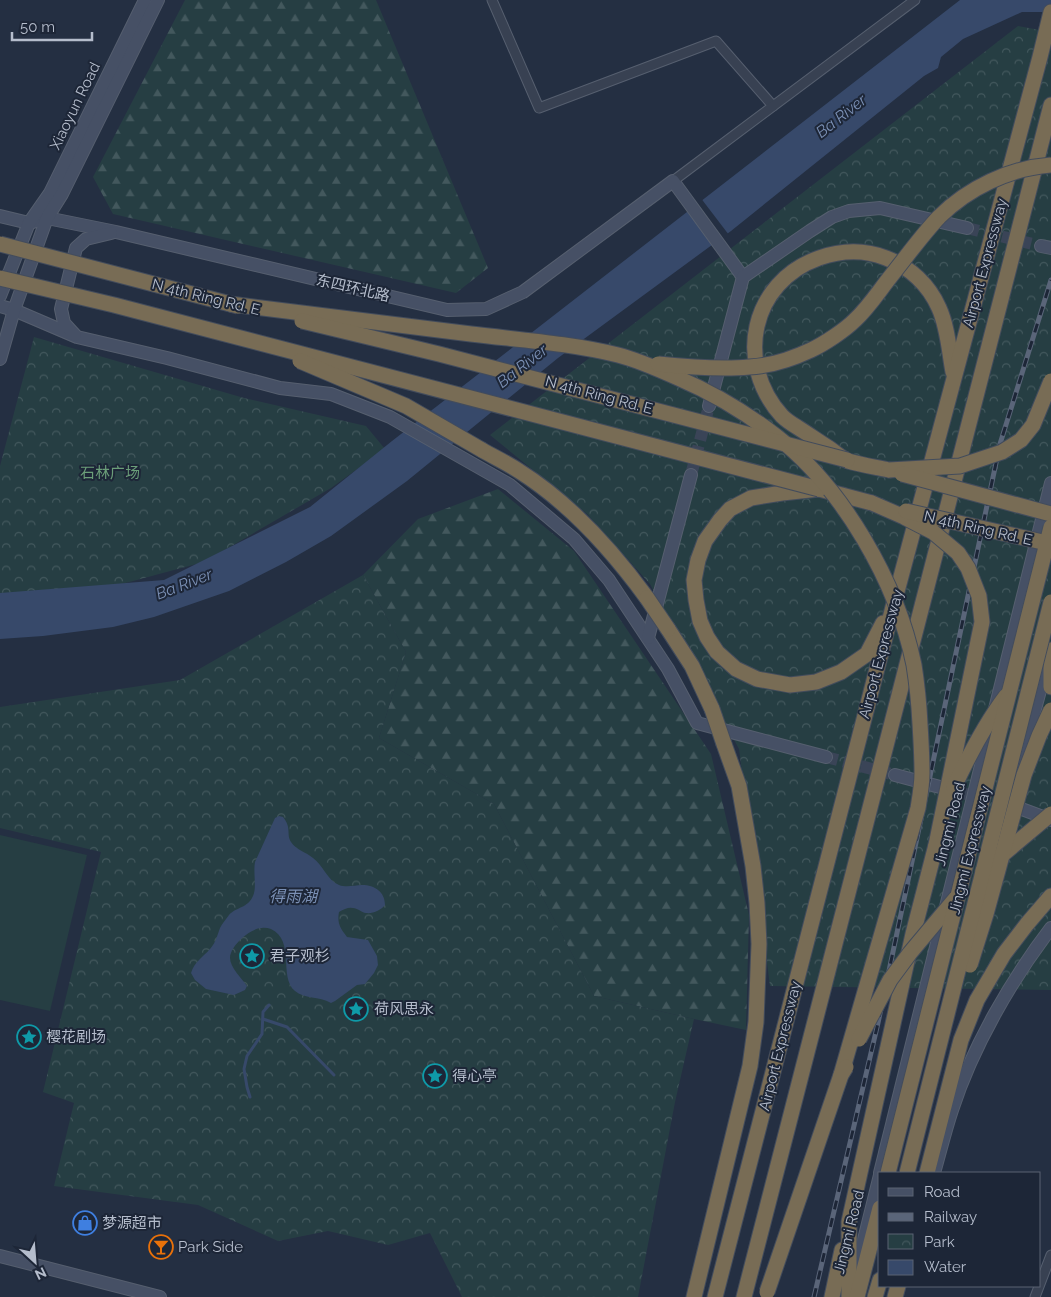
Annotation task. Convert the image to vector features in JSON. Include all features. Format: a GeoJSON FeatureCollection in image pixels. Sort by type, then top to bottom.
{"type":"FeatureCollection","features":[{"type":"Feature","properties":{"kind":"highway","name":"Airport Expressway"},"geometry":{"type":"LineString","coordinates":[[715,1297],[895,599],[1051,12]]}},
{"type":"Feature","properties":{"kind":"highway","name":"Airport Expressway"},"geometry":{"type":"LineString","coordinates":[[744,1297],[1051,105]]}},
{"type":"Feature","properties":{"kind":"highway"},"geometry":{"type":"LineString","coordinates":[[636,361],[676,366],[750,367],[783,361],[812,349],[855,320],[925,233],[956,202],[989,182],[1017,171],[1051,164]]}},
{"type":"Feature","properties":{"kind":"highway","name":"N 4th Ring Rd. E"},"geometry":{"type":"LineString","coordinates":[[0,244],[230,304],[439,354],[889,470],[1051,514]]}},
{"type":"Feature","properties":{"kind":"highway"},"geometry":{"type":"LineString","coordinates":[[847,460],[783,417],[770,399],[759,377],[755,354],[755,334],[761,312],[773,290],[790,273],[809,261],[832,253],[853,251],[872,253],[908,269],[924,283],[940,309],[954,378]]}},
{"type":"Feature","properties":{"kind":"highway"},"geometry":{"type":"LineString","coordinates":[[0,278],[114,305],[262,344],[406,406],[520,472],[548,492],[577,516],[629,573],[647,598],[692,666],[712,709],[739,786],[753,866],[757,903],[759,944],[756,1022],[750,1066],[694,1297]]}},
{"type":"Feature","properties":{"kind":"highway"},"geometry":{"type":"LineString","coordinates":[[230,304],[544,342],[619,355],[652,366],[720,397],[777,436],[810,467],[836,498],[868,546],[889,588],[904,628],[914,665],[922,776],[918,808],[841,1075],[766,1294]]}},
{"type":"Feature","properties":{"kind":"highway","name":"N 4th Ring Rd. E"},"geometry":{"type":"LineString","coordinates":[[262,344],[872,503],[1051,544]]}},
{"type":"Feature","properties":{"kind":"highway"},"geometry":{"type":"LineString","coordinates":[[889,470],[960,466],[1002,452],[1020,440],[1033,425],[1051,381]]}},
{"type":"Feature","properties":{"kind":"highway"},"geometry":{"type":"LineString","coordinates":[[819,488],[752,498],[730,509],[705,541],[698,560],[694,580],[700,621],[716,652],[736,669],[757,679],[790,685],[816,682],[840,672],[867,654],[895,599]]}},
{"type":"Feature","properties":{"kind":"highway"},"geometry":{"type":"LineString","coordinates":[[872,503],[933,532],[958,553],[968,568],[979,596],[982,622],[936,845]]}},
{"type":"Feature","properties":{"kind":"highway","name":"Jingmi Expressway"},"geometry":{"type":"LineString","coordinates":[[888,1172],[1051,526]]}},
{"type":"Feature","properties":{"kind":"highway","name":"Jingmi Expressway"},"geometry":{"type":"LineString","coordinates":[[907,1172],[1051,602]]}},
{"type":"Feature","properties":{"kind":"highway"},"geometry":{"type":"LineString","coordinates":[[832,1297],[913,934],[950,796],[963,767],[993,713],[1014,684],[1051,649]]}},
{"type":"Feature","properties":{"kind":"highway"},"geometry":{"type":"LineString","coordinates":[[1051,649],[1051,687]]}},
{"type":"Feature","properties":{"kind":"highway"},"geometry":{"type":"LineString","coordinates":[[951,1002],[968,972],[1024,775],[1051,710]]}},
{"type":"Feature","properties":{"kind":"highway"},"geometry":{"type":"LineString","coordinates":[[841,1075],[890,980],[910,953],[954,900],[978,875],[1051,814]]}},
{"type":"Feature","properties":{"kind":"highway"},"geometry":{"type":"LineString","coordinates":[[927,1172],[961,1040],[977,1000],[1004,954],[1051,896]]}},
{"type":"Feature","properties":{"kind":"highway"},"geometry":{"type":"LineString","coordinates":[[857,1297],[878,1216]]}},
{"type":"Feature","properties":{"kind":"highway"},"geometry":{"type":"LineString","coordinates":[[848,1222],[849,1297]]}},
{"type":"Feature","properties":{"kind":"street","name":"Xiaoyun Road"},"geometry":{"type":"LineString","coordinates":[[0,296],[29,223],[50,193],[145,0]]}},
{"type":"Feature","properties":{"kind":"street","name":"Xiaoyun Road"},"geometry":{"type":"LineString","coordinates":[[0,359],[14,310],[47,218],[62,194],[158,0]]}},
{"type":"Feature","properties":{"kind":"street"},"geometry":{"type":"LineString","coordinates":[[492,0],[539,108],[716,42],[772,106]]}},
{"type":"Feature","properties":{"kind":"street"},"geometry":{"type":"LineString","coordinates":[[743,277],[673,181],[914,0]]}},
{"type":"Feature","properties":{"kind":"street","name":"东四环北路"},"geometry":{"type":"LineString","coordinates":[[0,216],[29,223],[47,218],[116,232],[447,310],[486,309],[523,292],[673,181]]}},
{"type":"Feature","properties":{"kind":"street"},"geometry":{"type":"LineString","coordinates":[[709,406],[743,277],[817,226],[832,217],[849,211],[880,208],[968,228]]}},
{"type":"Feature","properties":{"kind":"street"},"geometry":{"type":"LineString","coordinates":[[77,337],[64,323],[61,309],[76,248],[86,239],[116,232]]}},
{"type":"Feature","properties":{"kind":"street"},"geometry":{"type":"LineString","coordinates":[[0,306],[14,310],[77,337],[167,358],[280,388],[331,394],[390,417],[510,486],[574,539],[610,580],[668,669],[698,723],[826,757]]}},
{"type":"Feature","properties":{"kind":"street"},"geometry":{"type":"LineString","coordinates":[[648,638],[691,475]]}},
{"type":"Feature","properties":{"kind":"street","name":"Jingmi Road"},"geometry":{"type":"LineString","coordinates":[[880,1172],[1051,483]]}},
{"type":"Feature","properties":{"kind":"street"},"geometry":{"type":"LineString","coordinates":[[912,1172],[1051,649]]}},
{"type":"Feature","properties":{"kind":"street"},"geometry":{"type":"LineString","coordinates":[[895,775],[959,792]]}},
{"type":"Feature","properties":{"kind":"street"},"geometry":{"type":"LineString","coordinates":[[1019,808],[1051,820]]}},
{"type":"Feature","properties":{"kind":"street"},"geometry":{"type":"LineString","coordinates":[[934,1172],[952,1110],[969,1064],[996,1011],[1022,968],[1051,928]]}},
{"type":"Feature","properties":{"kind":"street","name":"Jingmi Road"},"geometry":{"type":"LineString","coordinates":[[849,1297],[878,1182]]}},
{"type":"Feature","properties":{"kind":"street"},"geometry":{"type":"LineString","coordinates":[[1041,1283],[1051,1255]]}},
{"type":"Feature","properties":{"kind":"street"},"geometry":{"type":"LineString","coordinates":[[0,1256],[160,1297]]}},
{"type":"Feature","properties":{"kind":"green space"},"geometry":{"type":"Polygon","coordinates":[[[185,0],[376,0],[488,268],[456,293],[113,214],[93,177],[185,0]]]}},
{"type":"Feature","properties":{"kind":"green space"},"geometry":{"type":"Polygon","coordinates":[[[1018,26],[1051,32],[1051,990],[770,986],[739,749],[650,584],[587,514],[490,435],[1018,26]]]}},
{"type":"Feature","properties":{"kind":"green space","name":"石林广场"},"geometry":{"type":"Polygon","coordinates":[[[34,337],[244,398],[366,426],[385,449],[331,488],[204,562],[103,589],[0,602],[0,466],[34,337]]]}},
{"type":"Feature","properties":{"kind":"green space"},"geometry":{"type":"Polygon","coordinates":[[[498,489],[574,551],[711,754],[749,915],[746,1030],[594,996],[494,804],[379,738],[406,652],[363,575],[418,519],[498,489]]]}},
{"type":"Feature","properties":{"kind":"green space"},"geometry":{"type":"Polygon","coordinates":[[[363,575],[406,652],[379,738],[494,804],[594,996],[694,1019],[675,1102],[638,1297],[462,1297],[430,1233],[388,1245],[328,1231],[278,1241],[198,1205],[54,1186],[74,1103],[43,1092],[101,852],[0,828],[0,707],[180,680],[363,575]]]}},
{"type":"Feature","properties":{"kind":"green space"},"geometry":{"type":"Polygon","coordinates":[[[0,835],[87,855],[50,1011],[0,1000],[0,835]]]}},
{"type":"Feature","properties":{"kind":"water","name":"Ba River"},"geometry":{"type":"Polygon","coordinates":[[[960,0],[1051,0],[1051,12],[1022,12],[963,39],[941,57],[938,68],[924,76],[731,231],[558,358],[407,481],[331,536],[286,562],[229,591],[154,617],[113,627],[43,636],[0,639],[0,593],[164,580],[310,507],[392,441],[960,0]]]}},
{"type":"Feature","properties":{"kind":"water","name":"得雨湖"},"geometry":{"type":"Polygon","coordinates":[[[283,817],[286,821],[293,845],[316,861],[335,883],[345,886],[371,886],[381,893],[385,900],[385,905],[374,912],[365,913],[351,908],[339,912],[339,922],[347,937],[368,940],[377,956],[378,965],[365,984],[357,985],[331,1003],[299,994],[295,991],[290,985],[288,977],[283,942],[279,935],[267,928],[255,929],[248,933],[237,943],[231,953],[232,966],[247,986],[245,990],[234,995],[206,989],[195,980],[191,973],[196,963],[212,946],[220,928],[229,915],[251,900],[255,889],[255,862],[275,818],[283,817]]]}},
{"type":"Feature","properties":{"kind":"pier"},"geometry":{"type":"Polygon","coordinates":[[[700,197],[729,235],[714,246],[685,209],[700,197]]]}},
{"type":"Feature","properties":{"kind":"waterway"},"geometry":{"type":"LineString","coordinates":[[250,1097],[244,1069],[247,1056],[262,1034],[263,1012],[269,1005]]}},
{"type":"Feature","properties":{"kind":"waterway"},"geometry":{"type":"LineString","coordinates":[[263,1019],[287,1027],[334,1075]]}},
{"type":"Feature","properties":{"kind":"tunnel"},"geometry":{"type":"LineString","coordinates":[[967,228],[1041,246]]}},
{"type":"Feature","properties":{"kind":"tunnel"},"geometry":{"type":"LineString","coordinates":[[691,475],[709,406]]}},
{"type":"Feature","properties":{"kind":"tunnel"},"geometry":{"type":"LineString","coordinates":[[826,757],[895,775]]}},
{"type":"Feature","properties":{"kind":"tunnel"},"geometry":{"type":"LineString","coordinates":[[959,792],[1009,806]]}},
{"type":"Feature","properties":{"kind":"railway"},"geometry":{"type":"LineString","coordinates":[[814,1297],[878,1023],[1000,444],[1051,280]]}},
{"type":"Feature","properties":{"kind":"place","name":"君子观杉"},"geometry":{"type":"Point","coordinates":[252,956]}},
{"type":"Feature","properties":{"kind":"place","name":"荷风思永"},"geometry":{"type":"Point","coordinates":[356,1009]}},
{"type":"Feature","properties":{"kind":"place","name":"樱花剧场"},"geometry":{"type":"Point","coordinates":[29,1037]}},
{"type":"Feature","properties":{"kind":"place","name":"得心亭"},"geometry":{"type":"Point","coordinates":[435,1076]}},
{"type":"Feature","properties":{"kind":"place","name":"梦源超市"},"geometry":{"type":"Point","coordinates":[85,1223]}},
{"type":"Feature","properties":{"kind":"place","name":"Park Side"},"geometry":{"type":"Point","coordinates":[161,1247]}}]}
